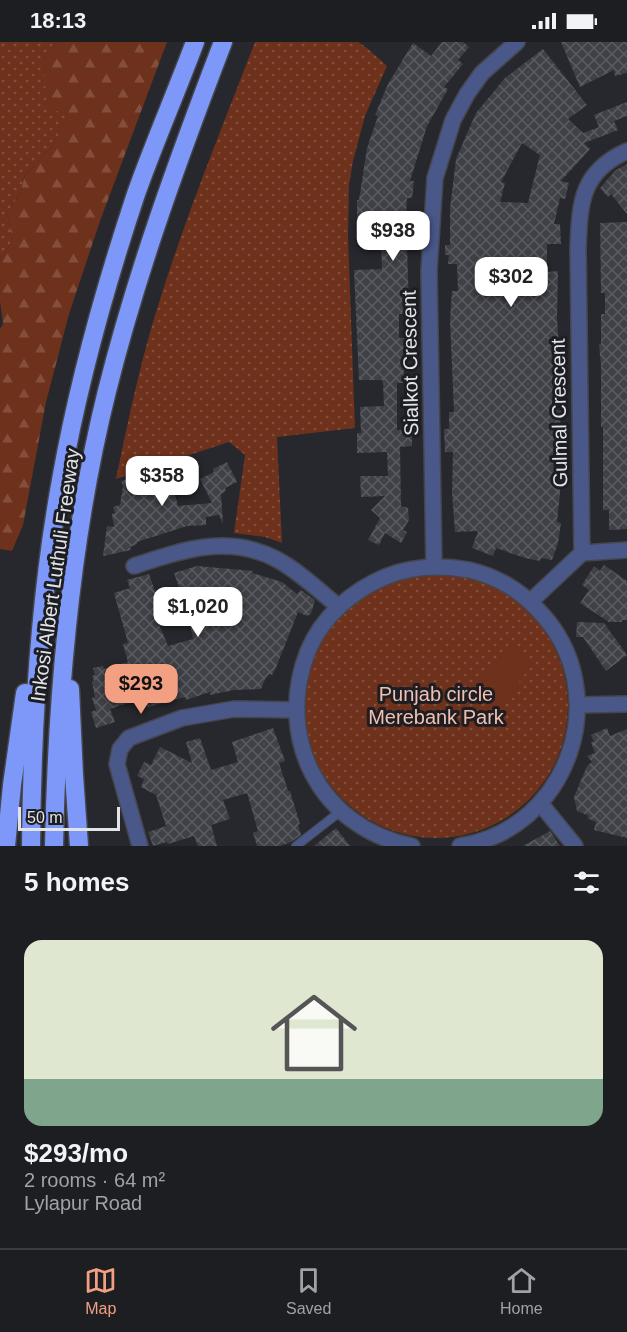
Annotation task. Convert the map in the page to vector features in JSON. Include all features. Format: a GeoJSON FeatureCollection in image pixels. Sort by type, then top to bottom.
{"type":"FeatureCollection","features":[{"type":"Feature","properties":{"kind":"highway","name":"Inkosi Albert Luthuli Freeway"},"geometry":{"type":"LineString","coordinates":[[31,846],[34,713],[50,550],[61,479],[74,417],[105,296],[136,194],[195,42]]}},
{"type":"Feature","properties":{"kind":"highway","name":"Inkosi Albert Luthuli Freeway"},"geometry":{"type":"LineString","coordinates":[[54,846],[56,754],[65,643],[83,509],[104,405],[136,284],[164,198],[223,42]]}},
{"type":"Feature","properties":{"kind":"highway"},"geometry":{"type":"LineString","coordinates":[[6,846],[26,684],[50,550]]}},
{"type":"Feature","properties":{"kind":"highway"},"geometry":{"type":"LineString","coordinates":[[65,643],[72,700],[74,775],[80,846]]}},
{"type":"Feature","properties":{"kind":"street","name":"Sialkot Crescent"},"geometry":{"type":"LineString","coordinates":[[434,567],[429,271],[434,186],[453,120],[467,94],[482,73],[517,42]]}},
{"type":"Feature","properties":{"kind":"street","name":"Gulmal Crescent"},"geometry":{"type":"LineString","coordinates":[[582,553],[578,248],[580,206],[589,183],[611,159],[627,151]]}},
{"type":"Feature","properties":{"kind":"street"},"geometry":{"type":"LineString","coordinates":[[135,566],[184,550],[207,546],[244,547],[279,560],[339,607]]}},
{"type":"Feature","properties":{"kind":"street"},"geometry":{"type":"LineString","coordinates":[[531,601],[582,553],[627,550]]}},
{"type":"Feature","properties":{"kind":"street"},"geometry":{"type":"LineString","coordinates":[[412,846],[372,833],[341,811],[322,790],[304,756],[299,738],[296,700],[300,674],[309,648],[322,625],[339,607],[356,592],[393,574],[434,567],[477,572],[497,580],[531,601],[546,617],[566,650],[576,686],[578,705],[572,748],[554,786],[540,803],[507,829],[488,838],[460,846]]}},
{"type":"Feature","properties":{"kind":"street"},"geometry":{"type":"LineString","coordinates":[[578,705],[627,704]]}},
{"type":"Feature","properties":{"kind":"street"},"geometry":{"type":"LineString","coordinates":[[140,846],[118,772],[120,749],[129,738],[182,718],[213,712],[234,709],[297,710]]}},
{"type":"Feature","properties":{"kind":"street"},"geometry":{"type":"LineString","coordinates":[[540,803],[575,846]]}},
{"type":"Feature","properties":{"kind":"lane"},"geometry":{"type":"LineString","coordinates":[[297,846],[341,811]]}},
{"type":"Feature","properties":{"kind":"green space"},"geometry":{"type":"Polygon","coordinates":[[[0,42],[57,42],[43,59],[69,116],[51,148],[25,175],[20,194],[7,213],[12,241],[0,261],[0,42]]]}},
{"type":"Feature","properties":{"kind":"green space"},"geometry":{"type":"Polygon","coordinates":[[[57,42],[167,42],[100,221],[69,314],[46,402],[23,525],[12,551],[0,549],[0,329],[3,324],[0,301],[0,261],[12,241],[7,213],[20,194],[25,175],[51,148],[68,116],[47,107],[43,58],[57,42]]]}},
{"type":"Feature","properties":{"kind":"green space"},"geometry":{"type":"Polygon","coordinates":[[[255,42],[358,42],[387,66],[365,116],[349,185],[348,236],[355,428],[277,437],[282,543],[265,537],[234,533],[245,455],[229,442],[116,479],[142,362],[172,261],[255,42]]]}},
{"type":"Feature","properties":{"kind":"green space","name":"Punjab circle Merebank Park"},"geometry":{"type":"Polygon","coordinates":[[[436,574],[462,577],[486,584],[520,604],[538,622],[558,656],[565,680],[568,706],[565,732],[558,756],[538,790],[520,808],[486,828],[462,835],[436,838],[410,835],[386,828],[352,808],[334,790],[314,756],[307,732],[304,706],[307,680],[314,656],[334,622],[352,604],[386,584],[410,577],[436,574]]]}},
{"type":"Feature","properties":{"kind":"green space"},"geometry":{"type":"Polygon","coordinates":[[[509,644],[533,664],[496,711],[471,691],[509,644]]]}},
{"type":"Feature","properties":{"kind":"building"},"geometry":{"type":"Polygon","coordinates":[[[442,42],[463,42],[469,47],[458,60],[463,64],[444,87],[448,89],[427,126],[410,181],[414,181],[412,198],[407,198],[406,216],[398,215],[398,246],[407,245],[409,308],[405,308],[405,314],[399,314],[399,338],[413,338],[413,351],[408,351],[408,355],[405,355],[403,383],[397,383],[397,430],[412,431],[412,446],[400,447],[401,506],[408,508],[409,520],[403,530],[407,532],[401,543],[385,533],[379,545],[368,540],[380,518],[371,510],[385,496],[361,497],[360,476],[388,476],[387,452],[357,453],[357,433],[361,433],[360,407],[384,406],[383,384],[382,380],[359,380],[354,270],[382,269],[381,242],[357,243],[357,200],[359,200],[367,148],[378,116],[375,115],[388,84],[413,43],[431,56],[442,42]]]}},
{"type":"Feature","properties":{"kind":"building"},"geometry":{"type":"Polygon","coordinates":[[[561,42],[627,42],[627,73],[615,76],[614,70],[580,87],[561,42]]]}},
{"type":"Feature","properties":{"kind":"building"},"geometry":{"type":"Polygon","coordinates":[[[543,49],[587,105],[568,119],[583,133],[599,127],[594,115],[627,102],[627,116],[614,121],[618,130],[584,143],[590,149],[561,181],[569,183],[565,199],[560,198],[554,224],[560,224],[561,244],[547,244],[547,272],[558,271],[557,318],[560,364],[558,411],[561,411],[559,445],[557,445],[560,493],[557,522],[561,523],[558,543],[552,560],[541,558],[540,561],[525,558],[496,548],[493,556],[472,548],[478,531],[455,532],[452,492],[453,452],[445,452],[444,429],[449,429],[449,412],[454,412],[450,320],[452,291],[458,291],[457,264],[448,264],[449,255],[445,255],[445,245],[450,245],[450,209],[456,159],[476,113],[505,78],[543,49]],[[522,143],[501,182],[505,183],[500,202],[528,203],[540,155],[522,143]]]}},
{"type":"Feature","properties":{"kind":"building"},"geometry":{"type":"Polygon","coordinates":[[[627,164],[627,214],[611,194],[608,197],[600,188],[616,170],[627,164]]]}},
{"type":"Feature","properties":{"kind":"building"},"geometry":{"type":"Polygon","coordinates":[[[627,222],[627,529],[609,530],[609,510],[603,510],[603,427],[601,427],[599,344],[601,344],[601,314],[605,314],[605,293],[601,293],[600,223],[627,222]]]}},
{"type":"Feature","properties":{"kind":"building"},"geometry":{"type":"Polygon","coordinates":[[[227,462],[237,482],[225,488],[226,491],[221,494],[223,524],[219,515],[206,517],[206,525],[187,526],[137,542],[130,547],[131,550],[103,556],[107,526],[114,527],[113,507],[120,505],[123,486],[121,481],[189,466],[190,479],[171,480],[178,506],[212,503],[200,479],[227,462]]]}},
{"type":"Feature","properties":{"kind":"building"},"geometry":{"type":"Polygon","coordinates":[[[604,565],[627,581],[627,620],[622,620],[622,622],[609,622],[580,603],[589,590],[582,585],[594,566],[600,571],[604,565]]]}},
{"type":"Feature","properties":{"kind":"building"},"geometry":{"type":"Polygon","coordinates":[[[197,566],[253,571],[252,573],[282,582],[297,594],[301,590],[315,600],[311,614],[307,616],[298,612],[275,670],[272,675],[269,674],[266,677],[261,689],[234,690],[210,695],[210,692],[186,700],[185,697],[148,707],[147,705],[141,706],[137,700],[110,709],[115,722],[96,728],[91,712],[96,710],[92,698],[95,697],[92,682],[94,681],[92,676],[95,675],[93,668],[103,666],[104,669],[128,662],[123,644],[128,643],[114,593],[130,588],[127,580],[149,574],[156,594],[179,587],[174,573],[197,566]],[[185,600],[153,610],[168,646],[193,639],[185,600]]]}},
{"type":"Feature","properties":{"kind":"building"},"geometry":{"type":"Polygon","coordinates":[[[577,622],[604,623],[627,655],[606,671],[583,637],[576,637],[577,622]]]}},
{"type":"Feature","properties":{"kind":"building"},"geometry":{"type":"Polygon","coordinates":[[[273,728],[285,761],[279,763],[288,791],[290,791],[301,835],[280,846],[257,846],[253,833],[258,831],[247,793],[223,800],[230,819],[211,825],[217,846],[198,846],[194,836],[153,846],[148,832],[166,826],[156,795],[141,787],[144,779],[137,776],[144,762],[151,765],[160,747],[192,763],[186,742],[200,738],[211,770],[238,762],[232,742],[273,728]]]}},
{"type":"Feature","properties":{"kind":"building"},"geometry":{"type":"Polygon","coordinates":[[[607,728],[610,736],[627,729],[627,838],[594,830],[596,822],[577,811],[574,797],[587,766],[592,762],[587,756],[595,753],[591,735],[607,728]]]}},
{"type":"Feature","properties":{"kind":"building"},"geometry":{"type":"Polygon","coordinates":[[[336,828],[350,846],[314,846],[336,828]]]}},
{"type":"Feature","properties":{"kind":"building"},"geometry":{"type":"Polygon","coordinates":[[[550,831],[560,846],[523,846],[550,831]]]}}]}
